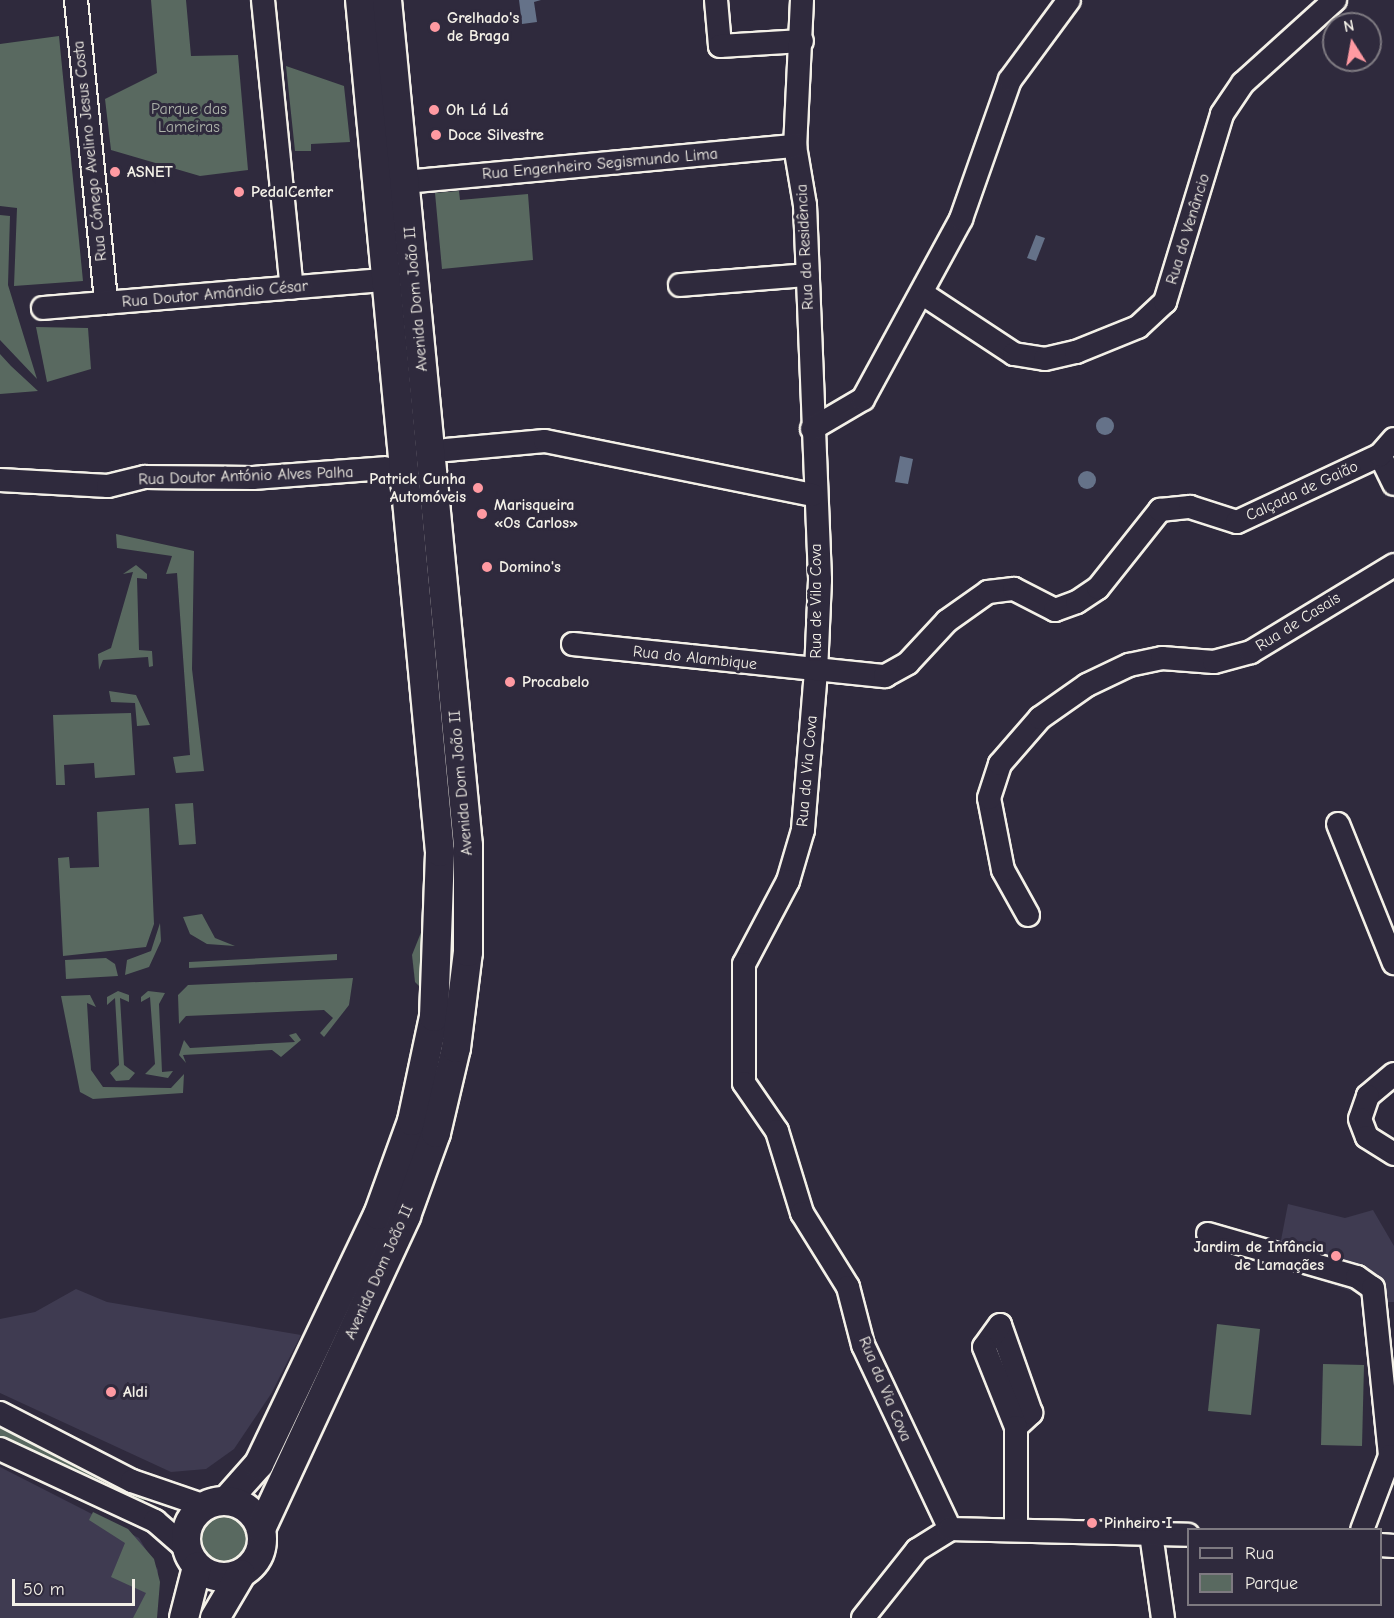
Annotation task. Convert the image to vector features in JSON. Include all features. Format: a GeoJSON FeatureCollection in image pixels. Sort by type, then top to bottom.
{"type":"FeatureCollection","features":[{"type":"Feature","properties":{"kind":"main road","name":"Avenida Dom João II"},"geometry":{"type":"LineString","coordinates":[[184,1618],[192,1558],[187,1529],[259,1464],[378,1215],[412,1121],[434,1017],[440,852],[360,0]]}},
{"type":"Feature","properties":{"kind":"main road","name":"Avenida Dom João II"},"geometry":{"type":"LineString","coordinates":[[214,1618],[241,1574],[257,1560],[261,1529],[410,1205],[436,1133],[456,1048],[468,952],[468,846],[387,0]]}},
{"type":"Feature","properties":{"kind":"main road"},"geometry":{"type":"LineString","coordinates":[[216,1503],[248,1508],[261,1529]]}},
{"type":"Feature","properties":{"kind":"main road"},"geometry":{"type":"LineString","coordinates":[[192,1558],[213,1576],[241,1574]]}},
{"type":"Feature","properties":{"kind":"street","name":"Rua Cónego Avelino Jesus Costa"},"geometry":{"type":"LineString","coordinates":[[76,0],[106,303]]}},
{"type":"Feature","properties":{"kind":"street"},"geometry":{"type":"LineString","coordinates":[[263,0],[292,288]]}},
{"type":"Feature","properties":{"kind":"street"},"geometry":{"type":"LineString","coordinates":[[716,0],[720,46],[801,41]]}},
{"type":"Feature","properties":{"kind":"street","name":"Rua da Residência"},"geometry":{"type":"LineString","coordinates":[[802,0],[795,146],[808,275],[813,495]]}},
{"type":"Feature","properties":{"kind":"street"},"geometry":{"type":"LineString","coordinates":[[812,429],[844,406],[863,399],[923,294],[961,219],[1010,80],[1069,0]]}},
{"type":"Feature","properties":{"kind":"street","name":"Rua do Venâncio"},"geometry":{"type":"LineString","coordinates":[[923,294],[987,339],[1024,356],[1045,359],[1076,352],[1138,327],[1165,302],[1222,114],[1243,83],[1335,0]]}},
{"type":"Feature","properties":{"kind":"street","name":"Rua Engenheiro Segismundo Lima"},"geometry":{"type":"LineString","coordinates":[[405,182],[795,146]]}},
{"type":"Feature","properties":{"kind":"street"},"geometry":{"type":"LineString","coordinates":[[680,285],[808,275]]}},
{"type":"Feature","properties":{"kind":"street","name":"Rua Doutor Amândio César"},"geometry":{"type":"LineString","coordinates":[[43,308],[387,280]]}},
{"type":"Feature","properties":{"kind":"street"},"geometry":{"type":"LineString","coordinates":[[811,386],[844,406]]}},
{"type":"Feature","properties":{"kind":"street"},"geometry":{"type":"LineString","coordinates":[[446,450],[545,441],[813,495]]}},
{"type":"Feature","properties":{"kind":"street"},"geometry":{"type":"LineString","coordinates":[[1387,447],[1394,484]]}},
{"type":"Feature","properties":{"kind":"street","name":"Calçada de Gaião"},"geometry":{"type":"LineString","coordinates":[[816,671],[885,676],[908,663],[947,621],[988,592],[1014,589],[1055,610],[1077,602],[1098,588],[1160,510],[1190,507],[1237,522],[1387,447]]}},
{"type":"Feature","properties":{"kind":"street","name":"Rua Doutor António Alves Palha"},"geometry":{"type":"LineString","coordinates":[[0,480],[108,486],[145,477],[254,478],[385,468]]}},
{"type":"Feature","properties":{"kind":"street","name":"Rua de Vila Cova"},"geometry":{"type":"LineString","coordinates":[[813,495],[820,580],[816,671]]}},
{"type":"Feature","properties":{"kind":"street","name":"Rua de Casais"},"geometry":{"type":"LineString","coordinates":[[1028,915],[1003,870],[989,798],[1000,764],[1040,718],[1087,685],[1129,665],[1162,658],[1214,662],[1251,652],[1394,565]]}},
{"type":"Feature","properties":{"kind":"street","name":"Rua do Alambique"},"geometry":{"type":"LineString","coordinates":[[573,645],[816,671]]}},
{"type":"Feature","properties":{"kind":"street","name":"Rua da Via Cova"},"geometry":{"type":"LineString","coordinates":[[816,671],[803,830],[788,880],[744,964],[744,1083],[777,1131],[802,1213],[848,1287],[863,1345],[950,1529]]}},
{"type":"Feature","properties":{"kind":"street"},"geometry":{"type":"LineString","coordinates":[[1338,824],[1394,963]]}},
{"type":"Feature","properties":{"kind":"street"},"geometry":{"type":"LineString","coordinates":[[1394,1074],[1368,1096],[1359,1119],[1366,1137],[1394,1154]]}},
{"type":"Feature","properties":{"kind":"street"},"geometry":{"type":"LineString","coordinates":[[1208,1234],[1357,1277],[1373,1288],[1390,1456],[1363,1528]]}},
{"type":"Feature","properties":{"kind":"street"},"geometry":{"type":"LineString","coordinates":[[0,1413],[132,1481],[216,1503]]}},
{"type":"Feature","properties":{"kind":"street"},"geometry":{"type":"LineString","coordinates":[[1016,1427],[1016,1527]]}},
{"type":"Feature","properties":{"kind":"street"},"geometry":{"type":"LineString","coordinates":[[0,1449],[155,1521],[192,1558]]}},
{"type":"Feature","properties":{"kind":"street"},"geometry":{"type":"LineString","coordinates":[[863,1618],[917,1550],[950,1529],[1016,1527],[1187,1535]]}},
{"type":"Feature","properties":{"kind":"street"},"geometry":{"type":"LineString","coordinates":[[1151,1534],[1163,1618]]}},
{"type":"Feature","properties":{"kind":"shaded area","name":"Jardim de Infância de Lamaçães"},"geometry":{"type":"Polygon","coordinates":[[[1288,1204],[1345,1218],[1373,1210],[1394,1246],[1394,1302],[1370,1302],[1363,1295],[1276,1266],[1288,1204]]]}},
{"type":"Feature","properties":{"kind":"shaded area"},"geometry":{"type":"Polygon","coordinates":[[[76,1289],[107,1302],[301,1335],[271,1394],[234,1449],[206,1469],[171,1472],[0,1393],[0,1319],[35,1312],[76,1289]]]}},
{"type":"Feature","properties":{"kind":"shaded area"},"geometry":{"type":"Polygon","coordinates":[[[0,1467],[139,1538],[158,1570],[157,1618],[0,1618],[0,1467]]]}},
{"type":"Feature","properties":{"kind":"green space","name":"Parque das Lameiras"},"geometry":{"type":"Polygon","coordinates":[[[151,0],[186,0],[191,56],[238,55],[248,170],[200,176],[111,150],[105,99],[157,73],[151,0]]]}},
{"type":"Feature","properties":{"kind":"green space"},"geometry":{"type":"Polygon","coordinates":[[[59,36],[83,281],[14,286],[17,208],[0,206],[0,44],[59,36]]]}},
{"type":"Feature","properties":{"kind":"green space"},"geometry":{"type":"Polygon","coordinates":[[[286,66],[344,86],[350,142],[311,144],[311,151],[295,151],[286,66]]]}},
{"type":"Feature","properties":{"kind":"green space"},"geometry":{"type":"Polygon","coordinates":[[[459,191],[460,200],[528,194],[533,260],[442,269],[435,193],[459,191]]]}},
{"type":"Feature","properties":{"kind":"green space"},"geometry":{"type":"Polygon","coordinates":[[[0,215],[10,216],[8,285],[37,379],[0,340],[0,215]]]}},
{"type":"Feature","properties":{"kind":"green space"},"geometry":{"type":"Polygon","coordinates":[[[36,327],[88,328],[91,369],[47,382],[36,327]]]}},
{"type":"Feature","properties":{"kind":"green space"},"geometry":{"type":"Polygon","coordinates":[[[0,354],[11,366],[38,391],[0,394],[0,354]]]}},
{"type":"Feature","properties":{"kind":"green space"},"geometry":{"type":"Polygon","coordinates":[[[116,534],[194,551],[192,669],[204,771],[176,773],[173,757],[190,755],[177,573],[166,574],[172,556],[117,548],[116,534]]]}},
{"type":"Feature","properties":{"kind":"green space"},"geometry":{"type":"Polygon","coordinates":[[[136,565],[147,574],[147,579],[137,578],[139,650],[152,651],[153,666],[149,667],[148,657],[103,660],[99,670],[98,654],[111,648],[133,572],[123,574],[136,565]]]}},
{"type":"Feature","properties":{"kind":"green space"},"geometry":{"type":"Polygon","coordinates":[[[109,691],[136,695],[150,725],[137,726],[135,703],[111,702],[109,691]]]}},
{"type":"Feature","properties":{"kind":"green space"},"geometry":{"type":"Polygon","coordinates":[[[131,713],[135,775],[95,778],[94,763],[64,765],[65,785],[56,785],[53,715],[131,713]]]}},
{"type":"Feature","properties":{"kind":"green space"},"geometry":{"type":"Polygon","coordinates":[[[193,803],[196,844],[179,845],[175,804],[193,803]]]}},
{"type":"Feature","properties":{"kind":"green space"},"geometry":{"type":"Polygon","coordinates":[[[149,808],[154,924],[146,947],[63,956],[58,858],[69,857],[70,868],[99,867],[97,812],[149,808]]]}},
{"type":"Feature","properties":{"kind":"green space"},"geometry":{"type":"Polygon","coordinates":[[[202,914],[215,938],[235,946],[207,944],[190,934],[183,917],[202,914]]]}},
{"type":"Feature","properties":{"kind":"green space"},"geometry":{"type":"Polygon","coordinates":[[[160,923],[161,941],[149,967],[125,975],[127,960],[151,951],[160,923]]]}},
{"type":"Feature","properties":{"kind":"green space"},"geometry":{"type":"Polygon","coordinates":[[[424,925],[425,992],[415,982],[412,955],[424,925]]]}},
{"type":"Feature","properties":{"kind":"green space"},"geometry":{"type":"Polygon","coordinates":[[[337,954],[337,960],[189,968],[189,962],[337,954]]]}},
{"type":"Feature","properties":{"kind":"green space"},"geometry":{"type":"Polygon","coordinates":[[[106,958],[115,964],[118,976],[66,979],[65,960],[106,958]]]}},
{"type":"Feature","properties":{"kind":"green space"},"geometry":{"type":"Polygon","coordinates":[[[353,978],[349,1005],[324,1037],[320,1033],[333,1018],[324,1010],[186,1016],[179,1024],[178,995],[188,985],[353,978]]]}},
{"type":"Feature","properties":{"kind":"green space"},"geometry":{"type":"Polygon","coordinates":[[[118,991],[129,995],[129,1002],[120,998],[124,1065],[135,1073],[129,1080],[116,1081],[110,1073],[119,1065],[115,998],[107,1005],[107,997],[118,991]]]}},
{"type":"Feature","properties":{"kind":"green space"},"geometry":{"type":"Polygon","coordinates":[[[148,991],[165,993],[159,1004],[162,1072],[173,1071],[168,1078],[145,1074],[155,1064],[150,997],[141,1002],[141,997],[148,991]]]}},
{"type":"Feature","properties":{"kind":"green space"},"geometry":{"type":"Polygon","coordinates":[[[90,995],[96,1007],[87,1003],[91,1070],[103,1087],[171,1088],[184,1074],[183,1093],[93,1099],[80,1092],[61,996],[90,995]]]}},
{"type":"Feature","properties":{"kind":"green space"},"geometry":{"type":"Polygon","coordinates":[[[296,1033],[301,1040],[281,1057],[272,1050],[183,1055],[186,1063],[179,1055],[184,1040],[190,1048],[295,1042],[289,1035],[296,1033]]]}},
{"type":"Feature","properties":{"kind":"green space"},"geometry":{"type":"Polygon","coordinates":[[[1217,1324],[1260,1329],[1251,1415],[1208,1411],[1217,1324]]]}},
{"type":"Feature","properties":{"kind":"green space"},"geometry":{"type":"Polygon","coordinates":[[[1323,1364],[1364,1365],[1362,1446],[1321,1445],[1323,1364]]]}},
{"type":"Feature","properties":{"kind":"green space"},"geometry":{"type":"Polygon","coordinates":[[[0,1425],[147,1495],[142,1504],[0,1439],[0,1425]]]}},
{"type":"Feature","properties":{"kind":"green space"},"geometry":{"type":"Polygon","coordinates":[[[225,1510],[241,1515],[249,1523],[254,1539],[249,1555],[241,1563],[225,1568],[209,1563],[201,1555],[196,1539],[201,1523],[209,1515],[225,1510]]]}},
{"type":"Feature","properties":{"kind":"green space"},"geometry":{"type":"Polygon","coordinates":[[[93,1512],[128,1529],[154,1559],[160,1582],[157,1618],[133,1618],[146,1593],[111,1577],[125,1543],[89,1520],[93,1512]]]}},
{"type":"Feature","properties":{"kind":"water"},"geometry":{"type":"Polygon","coordinates":[[[519,0],[541,0],[534,2],[537,22],[522,24],[519,0]]]}},
{"type":"Feature","properties":{"kind":"water"},"geometry":{"type":"Polygon","coordinates":[[[1036,235],[1045,238],[1036,261],[1027,258],[1036,235]]]}},
{"type":"Feature","properties":{"kind":"water"},"geometry":{"type":"Polygon","coordinates":[[[1105,417],[1111,420],[1114,426],[1111,432],[1105,435],[1099,432],[1096,426],[1099,420],[1105,417]]]}},
{"type":"Feature","properties":{"kind":"water"},"geometry":{"type":"Polygon","coordinates":[[[900,456],[913,459],[908,484],[895,482],[900,456]]]}},
{"type":"Feature","properties":{"kind":"water"},"geometry":{"type":"Polygon","coordinates":[[[1087,471],[1093,474],[1096,480],[1093,486],[1087,489],[1081,486],[1078,480],[1081,474],[1087,471]]]}},
{"type":"Feature","properties":{"kind":"place","name":"Grelhado's de Braga"},"geometry":{"type":"Point","coordinates":[435,27]}},
{"type":"Feature","properties":{"kind":"place","name":"Oh Lá Lá"},"geometry":{"type":"Point","coordinates":[434,110]}},
{"type":"Feature","properties":{"kind":"place","name":"Doce Silvestre"},"geometry":{"type":"Point","coordinates":[436,135]}},
{"type":"Feature","properties":{"kind":"place","name":"ASNET"},"geometry":{"type":"Point","coordinates":[115,172]}},
{"type":"Feature","properties":{"kind":"place","name":"PedalCenter"},"geometry":{"type":"Point","coordinates":[239,192]}},
{"type":"Feature","properties":{"kind":"place","name":"Patrick Cunha Automóveis"},"geometry":{"type":"Point","coordinates":[478,488]}},
{"type":"Feature","properties":{"kind":"place","name":"Marisqueira «Os Carlos»"},"geometry":{"type":"Point","coordinates":[482,514]}},
{"type":"Feature","properties":{"kind":"place","name":"Domino's"},"geometry":{"type":"Point","coordinates":[487,567]}},
{"type":"Feature","properties":{"kind":"place","name":"Procabelo"},"geometry":{"type":"Point","coordinates":[510,682]}},
{"type":"Feature","properties":{"kind":"place","name":"Jardim de Infância de Lamaçães"},"geometry":{"type":"Point","coordinates":[1336,1256]}},
{"type":"Feature","properties":{"kind":"place","name":"Aldi"},"geometry":{"type":"Point","coordinates":[111,1392]}},
{"type":"Feature","properties":{"kind":"place","name":"Pinheiro I"},"geometry":{"type":"Point","coordinates":[1092,1523]}}]}
